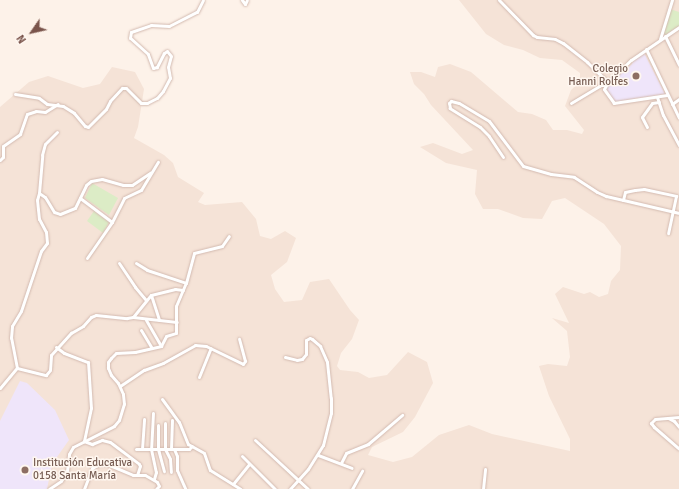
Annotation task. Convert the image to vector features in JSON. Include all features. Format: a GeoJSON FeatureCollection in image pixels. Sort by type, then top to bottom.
{"type":"FeatureCollection","features":[{"type":"Feature","properties":{"kind":"street"},"geometry":{"type":"LineString","coordinates":[[14,94],[40,98],[47,104],[58,104],[67,108],[88,127],[106,110],[110,100],[122,88],[126,88],[144,104],[157,98],[163,91],[170,78],[168,67],[171,56],[167,52],[164,53],[157,67],[153,68],[148,54],[130,38],[130,35],[136,30],[151,25],[167,27],[195,14],[203,0]]}},
{"type":"Feature","properties":{"kind":"street"},"geometry":{"type":"LineString","coordinates":[[242,0],[245,4],[247,0]]}},
{"type":"Feature","properties":{"kind":"street"},"geometry":{"type":"LineString","coordinates":[[499,0],[533,35],[536,37],[555,39],[563,43],[588,62],[608,82]]}},
{"type":"Feature","properties":{"kind":"street"},"geometry":{"type":"LineString","coordinates":[[660,39],[672,0]]}},
{"type":"Feature","properties":{"kind":"street"},"geometry":{"type":"LineString","coordinates":[[667,94],[657,97],[614,102],[605,91],[608,82],[631,60],[679,27]]}},
{"type":"Feature","properties":{"kind":"street"},"geometry":{"type":"LineString","coordinates":[[665,36],[679,65]]}},
{"type":"Feature","properties":{"kind":"street"},"geometry":{"type":"LineString","coordinates":[[646,49],[679,118]]}},
{"type":"Feature","properties":{"kind":"street"},"geometry":{"type":"LineString","coordinates":[[571,103],[601,85],[606,85]]}},
{"type":"Feature","properties":{"kind":"street"},"geometry":{"type":"LineString","coordinates":[[657,97],[663,115],[679,145]]}},
{"type":"Feature","properties":{"kind":"street"},"geometry":{"type":"LineString","coordinates":[[672,104],[679,99]]}},
{"type":"Feature","properties":{"kind":"street"},"geometry":{"type":"LineString","coordinates":[[503,157],[489,136],[480,127],[450,108],[449,105],[451,101],[459,104],[489,122],[523,166],[552,174],[574,177],[597,192],[623,200],[679,213]]}},
{"type":"Feature","properties":{"kind":"street"},"geometry":{"type":"LineString","coordinates":[[647,127],[642,117],[652,103],[659,102]]}},
{"type":"Feature","properties":{"kind":"street"},"geometry":{"type":"LineString","coordinates":[[0,160],[3,157],[3,146],[20,134],[27,114],[36,111],[45,112],[58,104]]}},
{"type":"Feature","properties":{"kind":"street"},"geometry":{"type":"LineString","coordinates":[[17,368],[10,338],[12,326],[21,311],[37,260],[47,243],[48,238],[36,209],[39,193],[42,154],[45,144],[58,132]]}},
{"type":"Feature","properties":{"kind":"street"},"geometry":{"type":"LineString","coordinates":[[87,258],[112,222],[124,198],[140,190],[158,162]]}},
{"type":"Feature","properties":{"kind":"street"},"geometry":{"type":"LineString","coordinates":[[39,193],[45,197],[54,212],[60,214],[75,208],[86,185],[91,182],[102,179],[128,186],[150,173]]}},
{"type":"Feature","properties":{"kind":"street"},"geometry":{"type":"LineString","coordinates":[[623,200],[625,192],[644,189],[676,196],[674,212],[668,233]]}},
{"type":"Feature","properties":{"kind":"street"},"geometry":{"type":"LineString","coordinates":[[80,198],[112,222]]}},
{"type":"Feature","properties":{"kind":"street"},"geometry":{"type":"LineString","coordinates":[[161,346],[166,336],[176,333],[176,306],[186,283],[194,253],[201,250],[222,246],[229,236]]}},
{"type":"Feature","properties":{"kind":"street"},"geometry":{"type":"LineString","coordinates":[[119,263],[135,287],[146,300]]}},
{"type":"Feature","properties":{"kind":"street"},"geometry":{"type":"LineString","coordinates":[[136,263],[147,270],[186,283]]}},
{"type":"Feature","properties":{"kind":"street"},"geometry":{"type":"LineString","coordinates":[[133,317],[144,306],[146,300],[151,295],[175,289],[183,290]]}},
{"type":"Feature","properties":{"kind":"street"},"geometry":{"type":"LineString","coordinates":[[151,295],[159,320]]}},
{"type":"Feature","properties":{"kind":"street"},"geometry":{"type":"LineString","coordinates":[[17,368],[46,375],[50,370],[51,354],[56,347],[71,333],[83,326],[93,316],[133,317],[177,322]]}},
{"type":"Feature","properties":{"kind":"street"},"geometry":{"type":"LineString","coordinates":[[146,319],[161,346]]}},
{"type":"Feature","properties":{"kind":"street"},"geometry":{"type":"LineString","coordinates":[[141,330],[152,348]]}},
{"type":"Feature","properties":{"kind":"street"},"geometry":{"type":"LineString","coordinates":[[285,357],[297,360],[302,359],[306,354],[306,340],[310,338],[320,346],[327,362],[331,413],[323,445],[318,455],[290,489]]}},
{"type":"Feature","properties":{"kind":"street"},"geometry":{"type":"LineString","coordinates":[[120,386],[144,370],[170,359],[192,346],[211,348],[243,364],[245,361],[239,340]]}},
{"type":"Feature","properties":{"kind":"street"},"geometry":{"type":"LineString","coordinates":[[49,489],[61,481],[67,471],[69,454],[73,447],[117,424],[124,404],[120,386],[108,368],[108,362],[111,358],[116,353],[135,352],[161,346]]}},
{"type":"Feature","properties":{"kind":"street"},"geometry":{"type":"LineString","coordinates":[[56,347],[64,353],[88,362],[91,408],[84,441]]}},
{"type":"Feature","properties":{"kind":"street"},"geometry":{"type":"LineString","coordinates":[[199,377],[211,348]]}},
{"type":"Feature","properties":{"kind":"street"},"geometry":{"type":"LineString","coordinates":[[0,388],[17,368]]}},
{"type":"Feature","properties":{"kind":"street"},"geometry":{"type":"LineString","coordinates":[[162,399],[178,422],[188,444],[204,453],[210,470],[240,489]]}},
{"type":"Feature","properties":{"kind":"street"},"geometry":{"type":"LineString","coordinates":[[153,413],[151,449],[156,472],[154,479]]}},
{"type":"Feature","properties":{"kind":"street"},"geometry":{"type":"LineString","coordinates":[[341,463],[346,453],[368,444],[402,416]]}},
{"type":"Feature","properties":{"kind":"street"},"geometry":{"type":"LineString","coordinates":[[679,417],[653,420],[651,424],[679,449]]}},
{"type":"Feature","properties":{"kind":"street"},"geometry":{"type":"LineString","coordinates":[[667,418],[674,421],[679,427]]}},
{"type":"Feature","properties":{"kind":"street"},"geometry":{"type":"LineString","coordinates":[[142,449],[144,419]]}},
{"type":"Feature","properties":{"kind":"street"},"geometry":{"type":"LineString","coordinates":[[172,420],[173,449],[178,460],[177,470],[185,488]]}},
{"type":"Feature","properties":{"kind":"street"},"geometry":{"type":"LineString","coordinates":[[165,423],[165,449],[170,459],[171,472]]}},
{"type":"Feature","properties":{"kind":"street"},"geometry":{"type":"LineString","coordinates":[[158,425],[158,449],[164,471]]}},
{"type":"Feature","properties":{"kind":"street"},"geometry":{"type":"LineString","coordinates":[[84,441],[92,444],[102,440],[110,442],[139,464],[140,466],[137,475]]}},
{"type":"Feature","properties":{"kind":"street"},"geometry":{"type":"LineString","coordinates":[[255,440],[308,489]]}},
{"type":"Feature","properties":{"kind":"street"},"geometry":{"type":"LineString","coordinates":[[136,449],[189,449],[192,446]]}},
{"type":"Feature","properties":{"kind":"street"},"geometry":{"type":"LineString","coordinates":[[318,455],[352,468]]}},
{"type":"Feature","properties":{"kind":"street"},"geometry":{"type":"LineString","coordinates":[[242,456],[275,489]]}},
{"type":"Feature","properties":{"kind":"street"},"geometry":{"type":"LineString","coordinates":[[89,489],[84,487],[91,474],[92,468],[100,464],[107,464],[125,472],[137,475],[145,475],[154,479],[162,489]]}},
{"type":"Feature","properties":{"kind":"street"},"geometry":{"type":"LineString","coordinates":[[233,484],[249,464]]}},
{"type":"Feature","properties":{"kind":"street"},"geometry":{"type":"LineString","coordinates":[[483,489],[486,469]]}},
{"type":"Feature","properties":{"kind":"street"},"geometry":{"type":"LineString","coordinates":[[352,489],[362,471]]}},
{"type":"Feature","properties":{"kind":"street"},"geometry":{"type":"LineString","coordinates":[[156,489],[159,486]]}},
{"type":"Feature","properties":{"kind":"shaded area"},"geometry":{"type":"Polygon","coordinates":[[[459,0],[679,0],[679,489],[0,489],[0,107],[29,82],[48,76],[83,88],[100,84],[112,67],[135,72],[144,89],[138,127],[134,138],[164,155],[173,163],[178,177],[204,193],[198,202],[205,205],[242,202],[256,219],[260,236],[271,239],[285,231],[296,238],[287,262],[271,275],[275,289],[284,302],[302,300],[310,282],[329,279],[350,310],[359,320],[352,339],[341,353],[337,366],[340,370],[358,372],[369,378],[387,375],[408,352],[427,362],[433,383],[415,417],[403,432],[372,447],[368,455],[393,462],[412,457],[439,435],[469,425],[492,434],[570,451],[570,439],[549,396],[539,366],[548,364],[567,366],[570,357],[567,331],[552,318],[569,323],[555,294],[563,287],[584,294],[590,292],[599,297],[608,294],[611,281],[620,270],[621,246],[604,224],[565,198],[552,201],[542,219],[523,218],[498,209],[483,209],[475,194],[477,170],[446,163],[420,147],[433,143],[462,154],[473,150],[431,105],[424,94],[414,84],[410,72],[421,72],[435,77],[438,67],[450,64],[471,72],[518,112],[532,114],[546,120],[553,130],[567,130],[582,134],[584,130],[565,106],[571,90],[580,82],[580,73],[562,60],[540,58],[523,50],[504,45],[486,34],[459,0]]]}},
{"type":"Feature","properties":{"kind":"shaded area","name":"Colegio Hanni Rolfes"},"geometry":{"type":"Polygon","coordinates":[[[644,53],[665,94],[614,102],[605,88],[632,64],[634,58],[644,53]]]}},
{"type":"Feature","properties":{"kind":"shaded area"},"geometry":{"type":"Polygon","coordinates":[[[20,381],[27,383],[55,410],[69,440],[52,464],[47,489],[0,489],[0,421],[20,381]]]}},
{"type":"Feature","properties":{"kind":"green space"},"geometry":{"type":"Polygon","coordinates":[[[670,9],[679,12],[679,26],[665,35],[662,33],[670,9]]]}},
{"type":"Feature","properties":{"kind":"green space"},"geometry":{"type":"Polygon","coordinates":[[[92,183],[118,198],[109,215],[85,198],[92,183]]]}},
{"type":"Feature","properties":{"kind":"green space"},"geometry":{"type":"Polygon","coordinates":[[[94,211],[109,222],[103,233],[87,221],[94,211]]]}},
{"type":"Feature","properties":{"kind":"place","name":"Colegio Hanni Rolfes"},"geometry":{"type":"Point","coordinates":[636,76]}},
{"type":"Feature","properties":{"kind":"place","name":"Institución Educativa 0158 Santa María"},"geometry":{"type":"Point","coordinates":[25,470]}}]}
